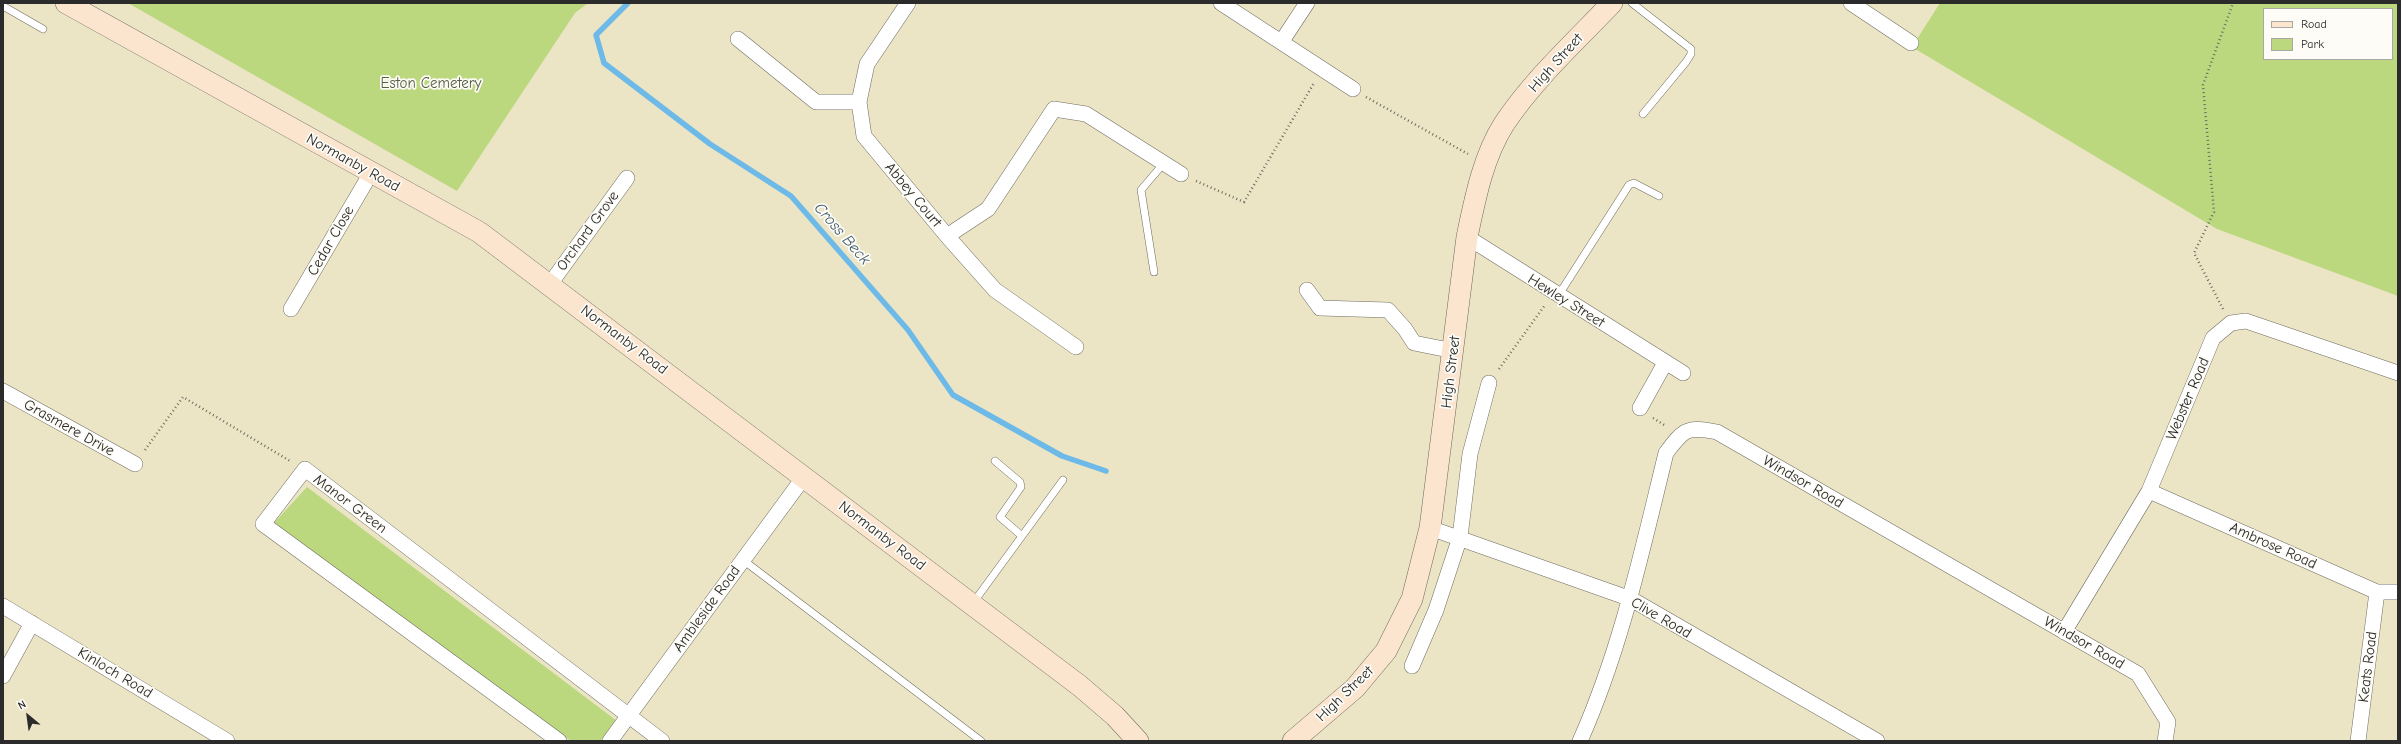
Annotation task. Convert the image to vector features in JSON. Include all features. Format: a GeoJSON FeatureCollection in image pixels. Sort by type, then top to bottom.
{"type":"FeatureCollection","features":[{"type":"Feature","properties":{"kind":"street","name":"Normanby Road"},"geometry":{"type":"LineString","coordinates":[[66,3],[480,232],[1080,686],[1115,716],[1138,741]]}},
{"type":"Feature","properties":{"kind":"street"},"geometry":{"type":"LineString","coordinates":[[1221,3],[1282,41],[1322,70],[1353,89]]}},
{"type":"Feature","properties":{"kind":"street"},"geometry":{"type":"LineString","coordinates":[[1282,41],[1307,3]]}},
{"type":"Feature","properties":{"kind":"street","name":"High Street"},"geometry":{"type":"LineString","coordinates":[[1293,741],[1355,688],[1386,651],[1412,599],[1430,528],[1468,237],[1475,196],[1486,164],[1504,125],[1536,83],[1612,3]]}},
{"type":"Feature","properties":{"kind":"street"},"geometry":{"type":"LineString","coordinates":[[1851,3],[1911,43]]}},
{"type":"Feature","properties":{"kind":"street","name":"Abbey Court"},"geometry":{"type":"LineString","coordinates":[[905,4],[867,64],[859,102],[864,136],[946,236],[988,209],[1054,109],[1086,114],[1181,174]]}},
{"type":"Feature","properties":{"kind":"street"},"geometry":{"type":"LineString","coordinates":[[738,39],[816,102],[859,102]]}},
{"type":"Feature","properties":{"kind":"street","name":"Cedar Close"},"geometry":{"type":"LineString","coordinates":[[291,309],[371,173]]}},
{"type":"Feature","properties":{"kind":"street","name":"Orchard Grove"},"geometry":{"type":"LineString","coordinates":[[550,284],[626,178]]}},
{"type":"Feature","properties":{"kind":"street"},"geometry":{"type":"LineString","coordinates":[[946,236],[995,290],[1076,347]]}},
{"type":"Feature","properties":{"kind":"street","name":"Hewley Street"},"geometry":{"type":"LineString","coordinates":[[1468,237],[1683,373]]}},
{"type":"Feature","properties":{"kind":"street"},"geometry":{"type":"LineString","coordinates":[[1307,290],[1320,308],[1388,310],[1405,329],[1414,343],[1454,351]]}},
{"type":"Feature","properties":{"kind":"street"},"geometry":{"type":"LineString","coordinates":[[2231,323],[2246,321],[2398,373]]}},
{"type":"Feature","properties":{"kind":"street","name":"Webster Road"},"geometry":{"type":"LineString","coordinates":[[2064,632],[2149,491],[2213,338],[2231,323]]}},
{"type":"Feature","properties":{"kind":"street"},"geometry":{"type":"LineString","coordinates":[[1640,408],[1666,363]]}},
{"type":"Feature","properties":{"kind":"street"},"geometry":{"type":"LineString","coordinates":[[1412,666],[1436,610],[1460,537],[1470,454],[1490,383]]}},
{"type":"Feature","properties":{"kind":"street","name":"Grasmere Drive"},"geometry":{"type":"LineString","coordinates":[[3,392],[135,464]]}},
{"type":"Feature","properties":{"kind":"street","name":"Windsor Road"},"geometry":{"type":"LineString","coordinates":[[1580,741],[1594,711],[1631,599],[1666,453],[1679,436],[1695,428],[1717,432],[2138,674],[2168,722],[2165,741]]}},
{"type":"Feature","properties":{"kind":"street","name":"Manor Green"},"geometry":{"type":"LineString","coordinates":[[560,741],[263,524],[305,469],[662,741]]}},
{"type":"Feature","properties":{"kind":"street","name":"Ambleside Road"},"geometry":{"type":"LineString","coordinates":[[610,741],[804,477]]}},
{"type":"Feature","properties":{"kind":"street","name":"Ambrose Road"},"geometry":{"type":"LineString","coordinates":[[2149,491],[2377,592],[2398,592]]}},
{"type":"Feature","properties":{"kind":"street","name":"Clive Road"},"geometry":{"type":"LineString","coordinates":[[1430,528],[1460,537],[1631,599],[1877,741]]}},
{"type":"Feature","properties":{"kind":"street","name":"Keats Road"},"geometry":{"type":"LineString","coordinates":[[2358,741],[2377,592]]}},
{"type":"Feature","properties":{"kind":"street","name":"Kinloch Road"},"geometry":{"type":"LineString","coordinates":[[3,606],[227,741]]}},
{"type":"Feature","properties":{"kind":"street"},"geometry":{"type":"LineString","coordinates":[[3,676],[32,623]]}},
{"type":"Feature","properties":{"kind":"lane"},"geometry":{"type":"LineString","coordinates":[[1632,3],[1691,49],[1691,54],[1686,62],[1643,114]]}},
{"type":"Feature","properties":{"kind":"lane"},"geometry":{"type":"LineString","coordinates":[[3,6],[43,29]]}},
{"type":"Feature","properties":{"kind":"lane"},"geometry":{"type":"LineString","coordinates":[[1154,272],[1141,190],[1164,163]]}},
{"type":"Feature","properties":{"kind":"lane"},"geometry":{"type":"LineString","coordinates":[[1556,294],[1629,185],[1634,183],[1659,196]]}},
{"type":"Feature","properties":{"kind":"lane"},"geometry":{"type":"LineString","coordinates":[[996,461],[1020,482],[1021,487],[1000,517],[1022,536]]}},
{"type":"Feature","properties":{"kind":"lane"},"geometry":{"type":"LineString","coordinates":[[972,604],[1063,480]]}},
{"type":"Feature","properties":{"kind":"lane"},"geometry":{"type":"LineString","coordinates":[[743,560],[981,741]]}},
{"type":"Feature","properties":{"kind":"path"},"geometry":{"type":"LineString","coordinates":[[2231,323],[2194,253],[2214,212],[2203,85],[2233,3]]}},
{"type":"Feature","properties":{"kind":"path"},"geometry":{"type":"LineString","coordinates":[[1181,174],[1244,202],[1322,70]]}},
{"type":"Feature","properties":{"kind":"path"},"geometry":{"type":"LineString","coordinates":[[1353,89],[1486,164]]}},
{"type":"Feature","properties":{"kind":"path"},"geometry":{"type":"LineString","coordinates":[[1490,383],[1556,294]]}},
{"type":"Feature","properties":{"kind":"path"},"geometry":{"type":"LineString","coordinates":[[135,464],[183,397],[305,469]]}},
{"type":"Feature","properties":{"kind":"path"},"geometry":{"type":"LineString","coordinates":[[1640,408],[1679,436]]}},
{"type":"Feature","properties":{"kind":"green space","name":"Eston Cemetery"},"geometry":{"type":"Polygon","coordinates":[[[128,3],[588,3],[575,13],[457,191],[128,3]]]}},
{"type":"Feature","properties":{"kind":"green space"},"geometry":{"type":"Polygon","coordinates":[[[1940,3],[2398,3],[2398,296],[2217,229],[1912,47],[1940,3]]]}},
{"type":"Feature","properties":{"kind":"green space"},"geometry":{"type":"Polygon","coordinates":[[[307,487],[617,721],[605,741],[571,741],[273,524],[307,487]]]}},
{"type":"Feature","properties":{"kind":"waterway","name":"Cross Beck"},"geometry":{"type":"LineString","coordinates":[[628,3],[596,35],[604,63],[710,144],[791,196],[908,330],[953,395],[1062,456],[1106,471]]}}]}
